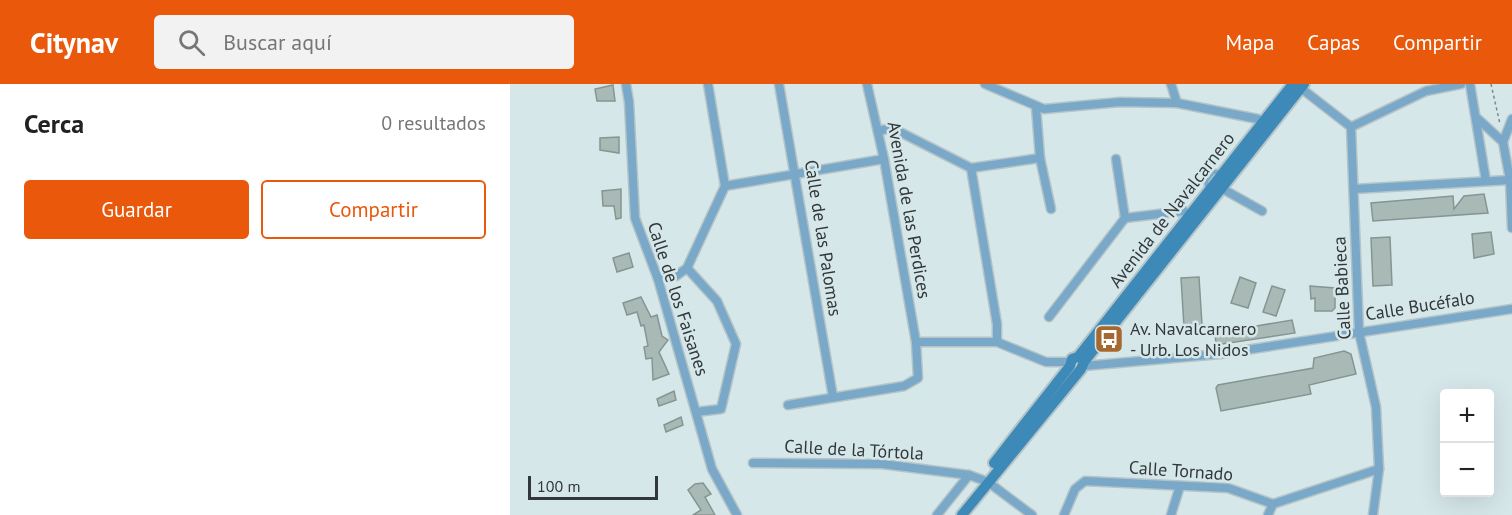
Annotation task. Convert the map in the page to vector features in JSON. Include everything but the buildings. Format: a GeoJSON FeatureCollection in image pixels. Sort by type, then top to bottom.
{"type":"FeatureCollection","features":[{"type":"Feature","properties":{"kind":"street","name":"Calle de los Faisanes"},"geometry":{"type":"LineString","coordinates":[[626,84],[635,218],[658,279],[712,469],[737,515]]}},
{"type":"Feature","properties":{"kind":"street"},"geometry":{"type":"LineString","coordinates":[[658,279],[676,276],[687,268],[725,186],[708,84]]}},
{"type":"Feature","properties":{"kind":"street","name":"Calle de las Palomas"},"geometry":{"type":"LineString","coordinates":[[779,84],[833,397]]}},
{"type":"Feature","properties":{"kind":"street","name":"Avenida de las Perdices"},"geometry":{"type":"LineString","coordinates":[[833,397],[904,386],[918,378],[919,371],[884,159],[867,84]]}},
{"type":"Feature","properties":{"kind":"street"},"geometry":{"type":"LineString","coordinates":[[985,84],[1044,109],[1120,102],[1177,103],[1267,123]]}},
{"type":"Feature","properties":{"kind":"street"},"geometry":{"type":"LineString","coordinates":[[1171,84],[1177,103]]}},
{"type":"Feature","properties":{"kind":"street"},"geometry":{"type":"LineString","coordinates":[[1299,85],[1351,127],[1426,90],[1461,84]]}},
{"type":"Feature","properties":{"kind":"street"},"geometry":{"type":"LineString","coordinates":[[1470,84],[1478,119],[1486,181]]}},
{"type":"Feature","properties":{"kind":"street","name":"Avenida de Navalcarnero"},"geometry":{"type":"LineString","coordinates":[[1192,218],[1208,191],[1223,172],[1299,85]]}},
{"type":"Feature","properties":{"kind":"street"},"geometry":{"type":"LineString","coordinates":[[1036,107],[1040,158],[1051,209]]}},
{"type":"Feature","properties":{"kind":"street"},"geometry":{"type":"LineString","coordinates":[[1478,119],[1503,142]]}},
{"type":"Feature","properties":{"kind":"street"},"geometry":{"type":"LineString","coordinates":[[1512,119],[1503,142],[1510,180],[1512,228]]}},
{"type":"Feature","properties":{"kind":"street","name":"Avenida de Navalcarnero"},"geometry":{"type":"LineString","coordinates":[[962,515],[985,481],[1192,218],[1221,188],[1267,123]]}},
{"type":"Feature","properties":{"kind":"street","name":"Calle Babieca"},"geometry":{"type":"LineString","coordinates":[[1351,127],[1359,332],[1376,407],[1379,469],[1372,515]]}},
{"type":"Feature","properties":{"kind":"street"},"geometry":{"type":"LineString","coordinates":[[878,131],[892,128],[971,168],[1040,158]]}},
{"type":"Feature","properties":{"kind":"street"},"geometry":{"type":"LineString","coordinates":[[725,186],[884,159]]}},
{"type":"Feature","properties":{"kind":"street"},"geometry":{"type":"LineString","coordinates":[[1116,159],[1125,218]]}},
{"type":"Feature","properties":{"kind":"street"},"geometry":{"type":"LineString","coordinates":[[971,168],[997,324],[997,342]]}},
{"type":"Feature","properties":{"kind":"street"},"geometry":{"type":"LineString","coordinates":[[1354,189],[1510,180]]}},
{"type":"Feature","properties":{"kind":"street","name":"Avenida de Navalcarnero"},"geometry":{"type":"LineString","coordinates":[[1221,188],[1262,211]]}},
{"type":"Feature","properties":{"kind":"street"},"geometry":{"type":"LineString","coordinates":[[1049,317],[1125,218],[1184,210],[1192,218]]}},
{"type":"Feature","properties":{"kind":"street"},"geometry":{"type":"LineString","coordinates":[[687,268],[717,301],[736,344],[721,409],[696,412]]}},
{"type":"Feature","properties":{"kind":"street","name":"Calle Bucéfalo"},"geometry":{"type":"LineString","coordinates":[[1077,364],[1220,354],[1512,309]]}},
{"type":"Feature","properties":{"kind":"street"},"geometry":{"type":"LineString","coordinates":[[916,342],[997,342],[1046,362],[1077,364]]}},
{"type":"Feature","properties":{"kind":"street"},"geometry":{"type":"LineString","coordinates":[[788,405],[833,397]]}},
{"type":"Feature","properties":{"kind":"street","name":"Calle de la Tórtola"},"geometry":{"type":"LineString","coordinates":[[753,463],[882,464],[969,475],[985,481],[1032,515]]}},
{"type":"Feature","properties":{"kind":"street"},"geometry":{"type":"LineString","coordinates":[[1268,515],[1273,504],[1379,469]]}},
{"type":"Feature","properties":{"kind":"street"},"geometry":{"type":"LineString","coordinates":[[937,515],[969,475]]}},
{"type":"Feature","properties":{"kind":"street","name":"Avenida de Navalcarnero"},"geometry":{"type":"LineString","coordinates":[[953,515],[985,481]]}},
{"type":"Feature","properties":{"kind":"street","name":"Calle Tornado"},"geometry":{"type":"LineString","coordinates":[[1064,515],[1075,489],[1085,482],[1228,488],[1273,504]]}},
{"type":"Feature","properties":{"kind":"street"},"geometry":{"type":"LineString","coordinates":[[1171,515],[1180,486]]}},
{"type":"Feature","properties":{"kind":"path"},"geometry":{"type":"LineString","coordinates":[[1491,84],[1503,142]]}},
{"type":"Feature","properties":{"kind":"place","name":"Av. Navalcarnero - Urb. Los Nidos"},"geometry":{"type":"Point","coordinates":[1109,339]}}]}
